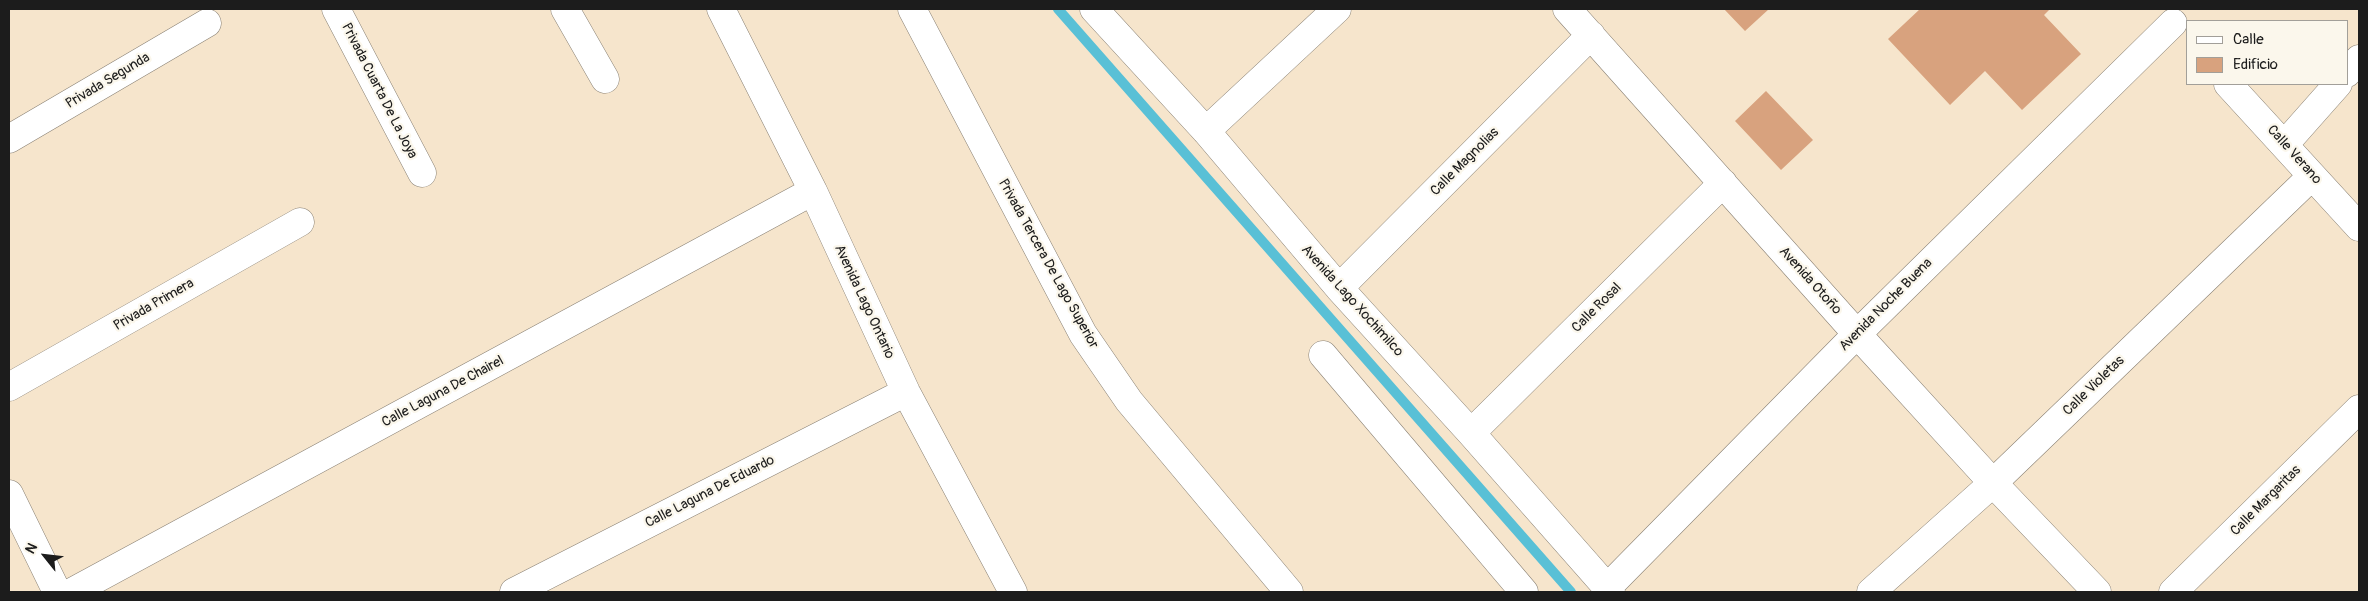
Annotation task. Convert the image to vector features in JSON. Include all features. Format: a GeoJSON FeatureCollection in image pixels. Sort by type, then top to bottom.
{"type":"FeatureCollection","features":[{"type":"Feature","properties":{"kind":"street","name":"Privada Cuarta De La Joya"},"geometry":{"type":"LineString","coordinates":[[336,9],[422,173]]}},
{"type":"Feature","properties":{"kind":"street"},"geometry":{"type":"LineString","coordinates":[[565,9],[605,79]]}},
{"type":"Feature","properties":{"kind":"street","name":"Avenida Lago Ontario"},"geometry":{"type":"LineString","coordinates":[[721,9],[813,191],[906,392],[1013,592]]}},
{"type":"Feature","properties":{"kind":"street","name":"Privada Tercera De Lago Superior"},"geometry":{"type":"LineString","coordinates":[[912,9],[1083,334],[1129,401],[1289,592]]}},
{"type":"Feature","properties":{"kind":"street","name":"Avenida Lago Xochimilco"},"geometry":{"type":"LineString","coordinates":[[1094,9],[1206,131],[1339,288],[1471,433],[1608,591]]}},
{"type":"Feature","properties":{"kind":"street"},"geometry":{"type":"LineString","coordinates":[[1206,131],[1337,9]]}},
{"type":"Feature","properties":{"kind":"street","name":"Avenida Otoño"},"geometry":{"type":"LineString","coordinates":[[1568,9],[1857,334],[1993,483],[2098,592]]}},
{"type":"Feature","properties":{"kind":"street","name":"Privada Segunda"},"geometry":{"type":"LineString","coordinates":[[9,139],[207,23]]}},
{"type":"Feature","properties":{"kind":"street","name":"Avenida Noche Buena"},"geometry":{"type":"LineString","coordinates":[[1608,591],[1857,334],[2173,23]]}},
{"type":"Feature","properties":{"kind":"street","name":"Calle Magnolias"},"geometry":{"type":"LineString","coordinates":[[1339,288],[1591,35]]}},
{"type":"Feature","properties":{"kind":"street"},"geometry":{"type":"LineString","coordinates":[[2348,72],[2359,59]]}},
{"type":"Feature","properties":{"kind":"street","name":"Calle Verano"},"geometry":{"type":"LineString","coordinates":[[2229,85],[2359,227]]}},
{"type":"Feature","properties":{"kind":"street"},"geometry":{"type":"LineString","coordinates":[[2284,145],[2337,85]]}},
{"type":"Feature","properties":{"kind":"street","name":"Calle Violetas"},"geometry":{"type":"LineString","coordinates":[[1871,592],[1993,483],[2312,176]]}},
{"type":"Feature","properties":{"kind":"street","name":"Calle Rosal"},"geometry":{"type":"LineString","coordinates":[[1471,433],[1723,184]]}},
{"type":"Feature","properties":{"kind":"street","name":"Calle Laguna De Chairel"},"geometry":{"type":"LineString","coordinates":[[72,592],[813,191]]}},
{"type":"Feature","properties":{"kind":"street","name":"Privada Primera"},"geometry":{"type":"LineString","coordinates":[[9,387],[300,222]]}},
{"type":"Feature","properties":{"kind":"street"},"geometry":{"type":"LineString","coordinates":[[1323,354],[1524,592]]}},
{"type":"Feature","properties":{"kind":"street","name":"Calle Laguna De Eduardo"},"geometry":{"type":"LineString","coordinates":[[514,592],[906,392]]}},
{"type":"Feature","properties":{"kind":"street","name":"Calle Margaritas"},"geometry":{"type":"LineString","coordinates":[[2173,592],[2359,409]]}},
{"type":"Feature","properties":{"kind":"street"},"geometry":{"type":"LineString","coordinates":[[9,494],[57,592]]}},
{"type":"Feature","properties":{"kind":"building"},"geometry":{"type":"Polygon","coordinates":[[[1724,9],[1769,9],[1745,31],[1724,9]]]}},
{"type":"Feature","properties":{"kind":"building"},"geometry":{"type":"Polygon","coordinates":[[[1920,9],[2050,9],[2044,15],[2081,54],[2022,110],[1985,71],[1950,105],[1888,39],[1920,9]]]}},
{"type":"Feature","properties":{"kind":"building"},"geometry":{"type":"Polygon","coordinates":[[[1766,91],[1813,140],[1781,170],[1735,121],[1766,91]]]}},
{"type":"Feature","properties":{"kind":"waterway"},"geometry":{"type":"LineString","coordinates":[[1058,9],[1571,592]]}}]}
